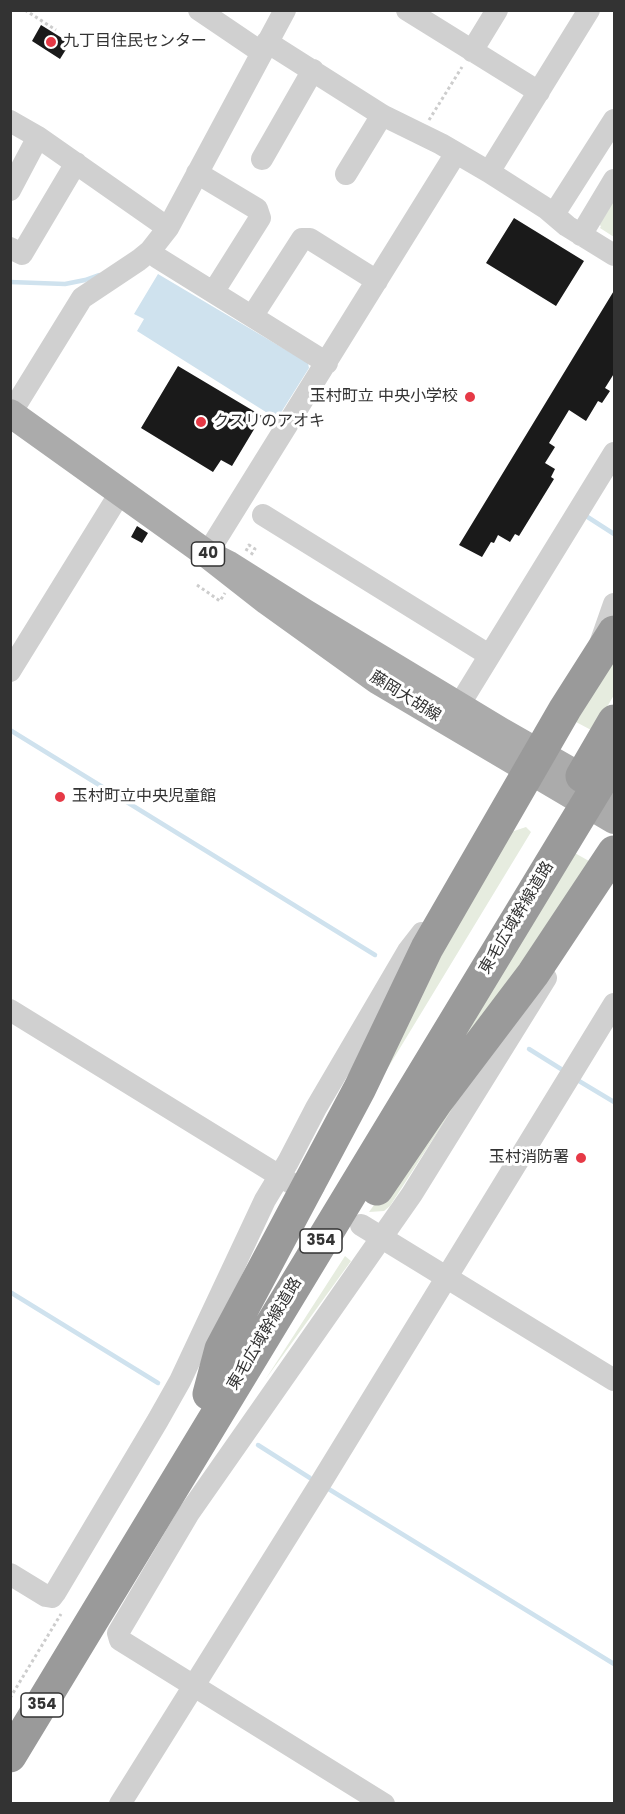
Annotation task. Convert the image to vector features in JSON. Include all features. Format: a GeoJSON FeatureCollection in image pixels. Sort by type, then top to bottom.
{"type":"FeatureCollection","features":[{"type":"Feature","properties":{"kind":"highway","name":"354"},"geometry":{"type":"LineString","coordinates":[[209,1394],[221,1349],[360,1088],[409,983],[451,905],[541,757],[606,644]]}},
{"type":"Feature","properties":{"kind":"highway","name":"東毛広域幹線道路"},"geometry":{"type":"LineString","coordinates":[[10,1718],[563,825],[610,794],[615,721]]}},
{"type":"Feature","properties":{"kind":"highway","name":"東毛広域幹線道路"},"geometry":{"type":"LineString","coordinates":[[10,1756],[204,1435],[563,825]]}},
{"type":"Feature","properties":{"kind":"highway","name":"354"},"geometry":{"type":"LineString","coordinates":[[204,1435],[243,1392],[398,1158],[559,937],[615,852]]}},
{"type":"Feature","properties":{"kind":"main road","name":"藤岡大胡線"},"geometry":{"type":"LineString","coordinates":[[11,413],[207,554],[331,648],[391,689],[541,757],[610,794]]}},
{"type":"Feature","properties":{"kind":"main road","name":"藤岡大胡線"},"geometry":{"type":"LineString","coordinates":[[207,554],[229,565],[305,613],[452,716]]}},
{"type":"Feature","properties":{"kind":"street"},"geometry":{"type":"LineString","coordinates":[[199,10],[264,47],[313,70],[382,115],[489,172],[554,214],[581,235],[615,255]]}},
{"type":"Feature","properties":{"kind":"street"},"geometry":{"type":"LineString","coordinates":[[11,413],[82,298],[120,274],[150,251],[168,228],[285,10]]}},
{"type":"Feature","properties":{"kind":"street"},"geometry":{"type":"LineString","coordinates":[[407,10],[467,59],[540,92]]}},
{"type":"Feature","properties":{"kind":"street"},"geometry":{"type":"LineString","coordinates":[[467,59],[497,10]]}},
{"type":"Feature","properties":{"kind":"street"},"geometry":{"type":"LineString","coordinates":[[489,172],[589,10]]}},
{"type":"Feature","properties":{"kind":"street"},"geometry":{"type":"LineString","coordinates":[[262,159],[313,70]]}},
{"type":"Feature","properties":{"kind":"street"},"geometry":{"type":"LineString","coordinates":[[346,174],[382,115]]}},
{"type":"Feature","properties":{"kind":"street"},"geometry":{"type":"LineString","coordinates":[[554,214],[615,120]]}},
{"type":"Feature","properties":{"kind":"street"},"geometry":{"type":"LineString","coordinates":[[10,121],[39,137],[168,228]]}},
{"type":"Feature","properties":{"kind":"street"},"geometry":{"type":"LineString","coordinates":[[10,190],[39,137]]}},
{"type":"Feature","properties":{"kind":"street"},"geometry":{"type":"LineString","coordinates":[[207,554],[456,153]]}},
{"type":"Feature","properties":{"kind":"street"},"geometry":{"type":"LineString","coordinates":[[10,248],[22,254],[76,163]]}},
{"type":"Feature","properties":{"kind":"street"},"geometry":{"type":"LineString","coordinates":[[197,173],[257,209],[260,218],[214,291]]}},
{"type":"Feature","properties":{"kind":"street"},"geometry":{"type":"LineString","coordinates":[[581,235],[615,180]]}},
{"type":"Feature","properties":{"kind":"street"},"geometry":{"type":"LineString","coordinates":[[253,315],[302,239],[310,239],[377,281]]}},
{"type":"Feature","properties":{"kind":"street"},"geometry":{"type":"LineString","coordinates":[[150,251],[327,363]]}},
{"type":"Feature","properties":{"kind":"street"},"geometry":{"type":"LineString","coordinates":[[452,716],[615,453]]}},
{"type":"Feature","properties":{"kind":"street"},"geometry":{"type":"LineString","coordinates":[[10,670],[120,493]]}},
{"type":"Feature","properties":{"kind":"street"},"geometry":{"type":"LineString","coordinates":[[263,515],[489,655]]}},
{"type":"Feature","properties":{"kind":"street"},"geometry":{"type":"LineString","coordinates":[[606,644],[605,628],[615,604]]}},
{"type":"Feature","properties":{"kind":"street"},"geometry":{"type":"LineString","coordinates":[[10,1574],[46,1596],[51,1597],[56,1593],[174,1391],[265,1200],[316,1108],[408,951],[451,905]]}},
{"type":"Feature","properties":{"kind":"street"},"geometry":{"type":"LineString","coordinates":[[384,1803],[120,1640],[118,1633],[189,1513],[418,1184],[543,985],[559,937]]}},
{"type":"Feature","properties":{"kind":"street"},"geometry":{"type":"LineString","coordinates":[[120,1803],[320,1484],[445,1277],[615,1004]]}},
{"type":"Feature","properties":{"kind":"street"},"geometry":{"type":"LineString","coordinates":[[10,1010],[300,1188]]}},
{"type":"Feature","properties":{"kind":"street"},"geometry":{"type":"LineString","coordinates":[[361,1225],[615,1380]]}},
{"type":"Feature","properties":{"kind":"path"},"geometry":{"type":"LineString","coordinates":[[25,10],[56,30]]}},
{"type":"Feature","properties":{"kind":"path"},"geometry":{"type":"LineString","coordinates":[[424,128],[467,59]]}},
{"type":"Feature","properties":{"kind":"path"},"geometry":{"type":"LineString","coordinates":[[249,545],[255,549]]}},
{"type":"Feature","properties":{"kind":"path"},"geometry":{"type":"LineString","coordinates":[[197,585],[217,599]]}},
{"type":"Feature","properties":{"kind":"shaded area"},"geometry":{"type":"Polygon","coordinates":[[[614,194],[614,237],[600,228],[601,226],[597,223],[614,194]]]}},
{"type":"Feature","properties":{"kind":"shaded area"},"geometry":{"type":"Polygon","coordinates":[[[614,660],[614,695],[593,731],[576,722],[614,660]]]}},
{"type":"Feature","properties":{"kind":"shaded area"},"geometry":{"type":"Polygon","coordinates":[[[526,827],[531,832],[363,1109],[425,980],[511,832],[526,827]]]}},
{"type":"Feature","properties":{"kind":"shaded area"},"geometry":{"type":"Polygon","coordinates":[[[573,852],[589,861],[502,995],[422,1101],[573,852]]]}},
{"type":"Feature","properties":{"kind":"shaded area"},"geometry":{"type":"Polygon","coordinates":[[[530,988],[390,1206],[384,1211],[369,1212],[530,988]]]}},
{"type":"Feature","properties":{"kind":"shaded area"},"geometry":{"type":"Polygon","coordinates":[[[345,1256],[351,1261],[265,1380],[345,1256]]]}},
{"type":"Feature","properties":{"kind":"water"},"geometry":{"type":"Polygon","coordinates":[[[158,274],[308,363],[309,368],[277,419],[137,331],[144,319],[134,314],[158,274]]]}},
{"type":"Feature","properties":{"kind":"building","name":"九丁目住民センター"},"geometry":{"type":"Polygon","coordinates":[[[41,25],[70,43],[60,59],[32,41],[41,25]]]}},
{"type":"Feature","properties":{"kind":"building"},"geometry":{"type":"Polygon","coordinates":[[[514,218],[584,261],[556,306],[486,263],[514,218]]]}},
{"type":"Feature","properties":{"kind":"building"},"geometry":{"type":"Polygon","coordinates":[[[615,289],[615,372],[605,388],[610,391],[602,403],[598,401],[586,421],[569,410],[549,443],[555,447],[545,463],[555,469],[551,477],[554,479],[519,536],[515,534],[510,542],[498,535],[482,557],[459,545],[615,289]]]}},
{"type":"Feature","properties":{"kind":"building","name":"クスリのアオキ"},"geometry":{"type":"Polygon","coordinates":[[[178,366],[262,416],[232,466],[221,460],[213,472],[141,428],[178,366]]]}},
{"type":"Feature","properties":{"kind":"building"},"geometry":{"type":"Polygon","coordinates":[[[137,526],[148,533],[142,543],[131,537],[137,526]]]}},
{"type":"Feature","properties":{"kind":"waterway"},"geometry":{"type":"LineString","coordinates":[[10,282],[65,284],[99,275]]}},
{"type":"Feature","properties":{"kind":"waterway"},"geometry":{"type":"LineString","coordinates":[[586,516],[614,534]]}},
{"type":"Feature","properties":{"kind":"waterway"},"geometry":{"type":"LineString","coordinates":[[10,730],[375,955]]}},
{"type":"Feature","properties":{"kind":"waterway"},"geometry":{"type":"LineString","coordinates":[[529,1049],[561,1069]]}},
{"type":"Feature","properties":{"kind":"waterway"},"geometry":{"type":"LineString","coordinates":[[579,1081],[614,1102]]}},
{"type":"Feature","properties":{"kind":"waterway"},"geometry":{"type":"LineString","coordinates":[[10,1292],[158,1383]]}},
{"type":"Feature","properties":{"kind":"waterway"},"geometry":{"type":"LineString","coordinates":[[258,1445],[310,1478]]}},
{"type":"Feature","properties":{"kind":"waterway"},"geometry":{"type":"LineString","coordinates":[[327,1488],[614,1664]]}},
{"type":"Feature","properties":{"kind":"tunnel"},"geometry":{"type":"LineString","coordinates":[[300,1188],[352,1219]]}},
{"type":"Feature","properties":{"kind":"place","name":"九丁目住民センター"},"geometry":{"type":"Point","coordinates":[51,42]}},
{"type":"Feature","properties":{"kind":"place","name":"玉村町立 中央小学校"},"geometry":{"type":"Point","coordinates":[470,397]}},
{"type":"Feature","properties":{"kind":"place","name":"クスリのアオキ"},"geometry":{"type":"Point","coordinates":[201,422]}},
{"type":"Feature","properties":{"kind":"place","name":"玉村町立中央児童館"},"geometry":{"type":"Point","coordinates":[60,797]}},
{"type":"Feature","properties":{"kind":"place","name":"玉村消防署"},"geometry":{"type":"Point","coordinates":[581,1158]}}]}
